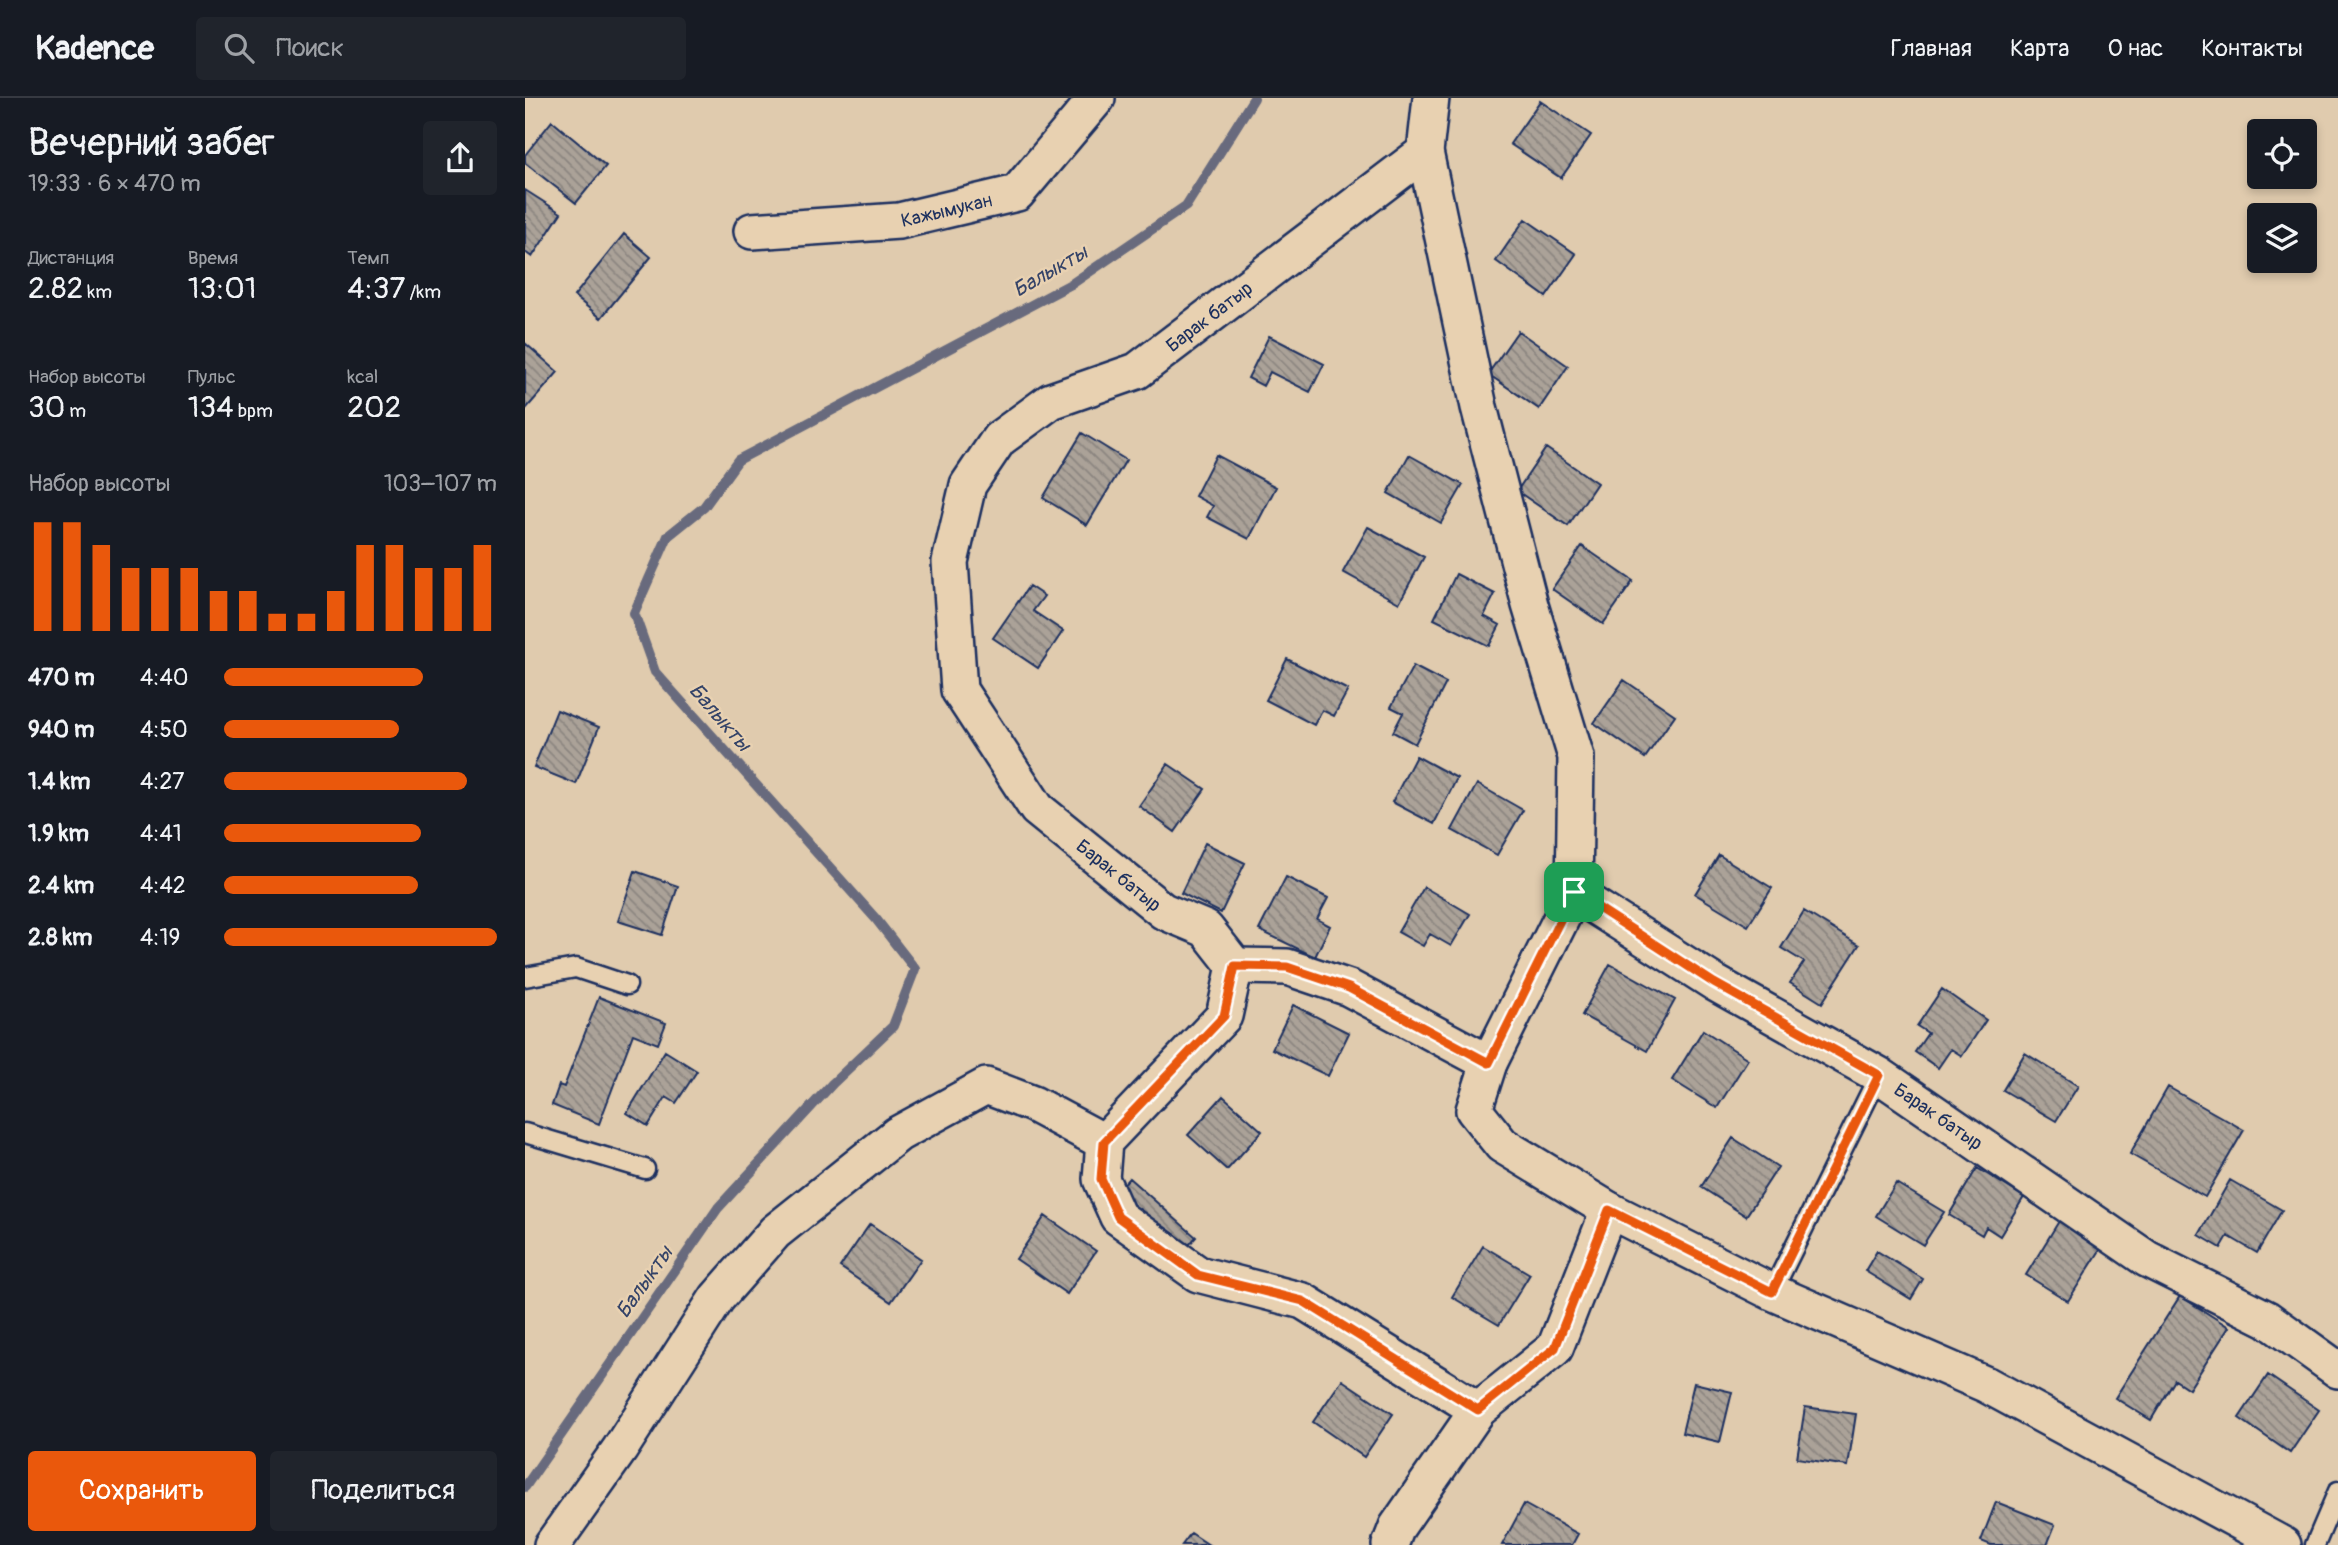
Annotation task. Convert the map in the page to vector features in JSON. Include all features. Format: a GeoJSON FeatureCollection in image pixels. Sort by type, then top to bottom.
{"type":"FeatureCollection","features":[{"type":"Feature","properties":{"kind":"street","name":"Кажымукан"},"geometry":{"type":"LineString","coordinates":[[752,231],[899,221],[1017,192],[1097,98]]}},
{"type":"Feature","properties":{"kind":"street"},"geometry":{"type":"LineString","coordinates":[[1431,98],[1425,152],[1479,407],[1530,605],[1576,757],[1574,892],[1489,1063],[1474,1110],[1502,1146],[1609,1210],[1772,1292],[1987,1385],[2283,1545]]}},
{"type":"Feature","properties":{"kind":"street","name":"Барак батыр"},"geometry":{"type":"LineString","coordinates":[[1235,966],[1206,929],[1163,911],[1037,809],[959,690],[950,562],[953,549],[968,485],[999,439],[1051,401],[1137,371],[1425,152]]}},
{"type":"Feature","properties":{"kind":"street","name":"Барак батыр"},"geometry":{"type":"LineString","coordinates":[[1574,892],[1714,983],[1879,1075],[2147,1259],[2267,1319],[2338,1370]]}},
{"type":"Feature","properties":{"kind":"street"},"geometry":{"type":"LineString","coordinates":[[1478,1410],[1303,1301],[1198,1275],[1118,1217],[1101,1179],[1104,1142],[1224,1016],[1235,966],[1287,967],[1349,988],[1489,1063]]}},
{"type":"Feature","properties":{"kind":"street"},"geometry":{"type":"LineString","coordinates":[[552,1545],[620,1449],[717,1298],[775,1232],[898,1134],[986,1086],[1033,1104],[1104,1142]]}},
{"type":"Feature","properties":{"kind":"street"},"geometry":{"type":"LineString","coordinates":[[1390,1545],[1397,1527],[1478,1410],[1555,1348],[1609,1210]]}},
{"type":"Feature","properties":{"kind":"lane"},"geometry":{"type":"LineString","coordinates":[[525,977],[576,968],[627,985]]}},
{"type":"Feature","properties":{"kind":"lane"},"geometry":{"type":"LineString","coordinates":[[1772,1292],[1879,1075]]}},
{"type":"Feature","properties":{"kind":"lane"},"geometry":{"type":"LineString","coordinates":[[525,1133],[645,1168]]}},
{"type":"Feature","properties":{"kind":"lane"},"geometry":{"type":"LineString","coordinates":[[2315,1545],[2338,1491]]}},
{"type":"Feature","properties":{"kind":"building"},"geometry":{"type":"Polygon","coordinates":[[[1540,101],[1591,135],[1561,178],[1510,144],[1540,101]]]}},
{"type":"Feature","properties":{"kind":"building"},"geometry":{"type":"Polygon","coordinates":[[[552,121],[606,166],[576,203],[525,163],[525,155],[552,121]]]}},
{"type":"Feature","properties":{"kind":"building"},"geometry":{"type":"Polygon","coordinates":[[[525,190],[561,213],[532,257],[525,252],[525,190]]]}},
{"type":"Feature","properties":{"kind":"building"},"geometry":{"type":"Polygon","coordinates":[[[1525,219],[1576,254],[1546,297],[1496,261],[1525,219]]]}},
{"type":"Feature","properties":{"kind":"building"},"geometry":{"type":"Polygon","coordinates":[[[624,234],[651,257],[601,318],[574,296],[624,234]]]}},
{"type":"Feature","properties":{"kind":"building"},"geometry":{"type":"Polygon","coordinates":[[[1518,331],[1568,366],[1539,409],[1488,374],[1518,331]]]}},
{"type":"Feature","properties":{"kind":"building"},"geometry":{"type":"Polygon","coordinates":[[[1269,336],[1324,364],[1310,392],[1270,372],[1263,386],[1248,378],[1269,336]]]}},
{"type":"Feature","properties":{"kind":"building"},"geometry":{"type":"Polygon","coordinates":[[[525,343],[558,372],[525,410],[525,343]]]}},
{"type":"Feature","properties":{"kind":"building"},"geometry":{"type":"Polygon","coordinates":[[[1082,433],[1126,460],[1087,525],[1043,498],[1082,433]]]}},
{"type":"Feature","properties":{"kind":"building"},"geometry":{"type":"Polygon","coordinates":[[[1546,448],[1597,483],[1568,526],[1517,491],[1546,448]]]}},
{"type":"Feature","properties":{"kind":"building"},"geometry":{"type":"Polygon","coordinates":[[[1216,455],[1276,487],[1249,539],[1207,517],[1213,506],[1195,496],[1216,455]]]}},
{"type":"Feature","properties":{"kind":"building"},"geometry":{"type":"Polygon","coordinates":[[[1409,455],[1463,485],[1441,523],[1388,493],[1409,455]]]}},
{"type":"Feature","properties":{"kind":"building"},"geometry":{"type":"Polygon","coordinates":[[[1368,527],[1424,557],[1399,603],[1343,572],[1368,527]]]}},
{"type":"Feature","properties":{"kind":"building"},"geometry":{"type":"Polygon","coordinates":[[[1582,546],[1633,581],[1603,624],[1552,589],[1582,546]]]}},
{"type":"Feature","properties":{"kind":"building"},"geometry":{"type":"Polygon","coordinates":[[[1456,574],[1495,594],[1484,616],[1500,625],[1489,646],[1434,619],[1456,574]]]}},
{"type":"Feature","properties":{"kind":"building"},"geometry":{"type":"Polygon","coordinates":[[[1029,586],[1044,596],[1033,611],[1063,631],[1038,668],[993,638],[1029,586]]]}},
{"type":"Feature","properties":{"kind":"building"},"geometry":{"type":"Polygon","coordinates":[[[1287,659],[1348,690],[1334,716],[1322,710],[1314,725],[1266,700],[1287,659]]]}},
{"type":"Feature","properties":{"kind":"building"},"geometry":{"type":"Polygon","coordinates":[[[1413,666],[1446,683],[1415,744],[1393,732],[1403,713],[1391,707],[1413,666]]]}},
{"type":"Feature","properties":{"kind":"building"},"geometry":{"type":"Polygon","coordinates":[[[1624,680],[1675,715],[1645,758],[1594,723],[1624,680]]]}},
{"type":"Feature","properties":{"kind":"building"},"geometry":{"type":"Polygon","coordinates":[[[557,710],[599,727],[576,784],[534,767],[557,710]]]}},
{"type":"Feature","properties":{"kind":"building"},"geometry":{"type":"Polygon","coordinates":[[[1416,756],[1457,778],[1434,824],[1392,802],[1416,756]]]}},
{"type":"Feature","properties":{"kind":"building"},"geometry":{"type":"Polygon","coordinates":[[[1168,764],[1205,789],[1175,832],[1139,806],[1168,764]]]}},
{"type":"Feature","properties":{"kind":"building"},"geometry":{"type":"Polygon","coordinates":[[[1477,784],[1523,810],[1497,855],[1452,830],[1477,784]]]}},
{"type":"Feature","properties":{"kind":"building"},"geometry":{"type":"Polygon","coordinates":[[[1205,843],[1245,863],[1221,913],[1181,893],[1205,843]]]}},
{"type":"Feature","properties":{"kind":"building"},"geometry":{"type":"Polygon","coordinates":[[[1719,855],[1772,888],[1748,926],[1695,894],[1719,855]]]}},
{"type":"Feature","properties":{"kind":"building"},"geometry":{"type":"Polygon","coordinates":[[[635,871],[678,886],[662,935],[618,921],[635,871]]]}},
{"type":"Feature","properties":{"kind":"building"},"geometry":{"type":"Polygon","coordinates":[[[1286,877],[1328,898],[1317,919],[1330,926],[1315,957],[1259,930],[1286,877]]]}},
{"type":"Feature","properties":{"kind":"building"},"geometry":{"type":"Polygon","coordinates":[[[1424,887],[1470,914],[1451,946],[1430,934],[1423,946],[1398,932],[1424,887]]]}},
{"type":"Feature","properties":{"kind":"building"},"geometry":{"type":"Polygon","coordinates":[[[1804,911],[1859,945],[1822,1003],[1790,983],[1804,962],[1781,948],[1804,911]]]}},
{"type":"Feature","properties":{"kind":"building"},"geometry":{"type":"Polygon","coordinates":[[[1610,964],[1675,1000],[1647,1051],[1582,1015],[1610,964]]]}},
{"type":"Feature","properties":{"kind":"building"},"geometry":{"type":"Polygon","coordinates":[[[1942,989],[1986,1020],[1962,1056],[1951,1049],[1938,1068],[1915,1052],[1928,1033],[1917,1026],[1942,989]]]}},
{"type":"Feature","properties":{"kind":"building"},"geometry":{"type":"Polygon","coordinates":[[[599,997],[666,1023],[658,1044],[633,1034],[599,1124],[552,1105],[559,1085],[564,1087],[599,997]]]}},
{"type":"Feature","properties":{"kind":"building"},"geometry":{"type":"Polygon","coordinates":[[[1293,1005],[1349,1033],[1328,1076],[1272,1049],[1293,1005]]]}},
{"type":"Feature","properties":{"kind":"building"},"geometry":{"type":"Polygon","coordinates":[[[1703,1030],[1748,1059],[1717,1108],[1672,1080],[1703,1030]]]}},
{"type":"Feature","properties":{"kind":"building"},"geometry":{"type":"Polygon","coordinates":[[[665,1051],[697,1071],[676,1103],[666,1097],[648,1126],[627,1113],[665,1051]]]}},
{"type":"Feature","properties":{"kind":"building"},"geometry":{"type":"Polygon","coordinates":[[[2025,1053],[2078,1086],[2056,1121],[2003,1090],[2025,1053]]]}},
{"type":"Feature","properties":{"kind":"building"},"geometry":{"type":"Polygon","coordinates":[[[2168,1087],[2244,1130],[2205,1197],[2130,1154],[2168,1087]]]}},
{"type":"Feature","properties":{"kind":"building"},"geometry":{"type":"Polygon","coordinates":[[[1223,1096],[1262,1131],[1227,1170],[1188,1135],[1223,1096]]]}},
{"type":"Feature","properties":{"kind":"building"},"geometry":{"type":"Polygon","coordinates":[[[1733,1138],[1778,1167],[1746,1216],[1701,1187],[1733,1138]]]}},
{"type":"Feature","properties":{"kind":"building"},"geometry":{"type":"Polygon","coordinates":[[[1977,1168],[2024,1197],[2000,1236],[1986,1227],[1982,1235],[1949,1215],[1977,1168]]]}},
{"type":"Feature","properties":{"kind":"building"},"geometry":{"type":"Polygon","coordinates":[[[1129,1178],[1196,1237],[1181,1254],[1114,1195],[1129,1178]]]}},
{"type":"Feature","properties":{"kind":"building"},"geometry":{"type":"Polygon","coordinates":[[[2230,1180],[2282,1210],[2257,1253],[2228,1236],[2221,1248],[2199,1235],[2230,1180]]]}},
{"type":"Feature","properties":{"kind":"building"},"geometry":{"type":"Polygon","coordinates":[[[1896,1183],[1944,1212],[1923,1245],[1876,1216],[1896,1183]]]}},
{"type":"Feature","properties":{"kind":"building"},"geometry":{"type":"Polygon","coordinates":[[[1045,1216],[1096,1251],[1067,1294],[1016,1259],[1045,1216]]]}},
{"type":"Feature","properties":{"kind":"building"},"geometry":{"type":"Polygon","coordinates":[[[2059,1221],[2102,1247],[2068,1301],[2026,1275],[2059,1221]]]}},
{"type":"Feature","properties":{"kind":"building"},"geometry":{"type":"Polygon","coordinates":[[[870,1224],[921,1259],[891,1302],[840,1267],[870,1224]]]}},
{"type":"Feature","properties":{"kind":"building"},"geometry":{"type":"Polygon","coordinates":[[[1483,1246],[1530,1274],[1499,1325],[1452,1297],[1483,1246]]]}},
{"type":"Feature","properties":{"kind":"building"},"geometry":{"type":"Polygon","coordinates":[[[1877,1251],[1923,1279],[1911,1299],[1865,1271],[1877,1251]]]}},
{"type":"Feature","properties":{"kind":"building"},"geometry":{"type":"Polygon","coordinates":[[[2180,1296],[2229,1327],[2189,1389],[2175,1380],[2151,1420],[2115,1398],[2180,1296]]]}},
{"type":"Feature","properties":{"kind":"building"},"geometry":{"type":"Polygon","coordinates":[[[2268,1375],[2319,1410],[2290,1453],[2239,1418],[2268,1375]]]}},
{"type":"Feature","properties":{"kind":"building"},"geometry":{"type":"Polygon","coordinates":[[[1342,1380],[1393,1414],[1364,1457],[1313,1422],[1342,1380]]]}},
{"type":"Feature","properties":{"kind":"building"},"geometry":{"type":"Polygon","coordinates":[[[1694,1383],[1732,1392],[1720,1442],[1682,1433],[1694,1383]]]}},
{"type":"Feature","properties":{"kind":"building"},"geometry":{"type":"Polygon","coordinates":[[[1805,1407],[1856,1414],[1848,1466],[1797,1458],[1805,1407]]]}},
{"type":"Feature","properties":{"kind":"building"},"geometry":{"type":"Polygon","coordinates":[[[1996,1502],[2055,1525],[2047,1545],[1991,1545],[1981,1541],[1996,1502]]]}},
{"type":"Feature","properties":{"kind":"building"},"geometry":{"type":"Polygon","coordinates":[[[1524,1504],[1578,1534],[1572,1545],[1502,1545],[1524,1504]]]}},
{"type":"Feature","properties":{"kind":"building"},"geometry":{"type":"Polygon","coordinates":[[[1191,1533],[1209,1545],[1182,1545],[1191,1533]]]}},
{"type":"Feature","properties":{"kind":"waterway","name":"Балыкты"},"geometry":{"type":"LineString","coordinates":[[525,1487],[718,1208],[833,1083],[893,1026],[915,969],[876,919],[655,672],[634,613],[668,536],[704,507],[738,460],[1073,283],[1186,206],[1254,98]]}},
{"type":"Feature","properties":{"kind":"route"},"geometry":{"type":"LineString","coordinates":[[1574,892],[1714,983],[1879,1075],[1772,1292],[1609,1210],[1555,1348],[1478,1410],[1303,1301],[1198,1275],[1118,1217],[1101,1179],[1104,1142],[1224,1016],[1235,966],[1287,967],[1349,988],[1489,1063],[1574,892]]}}]}
